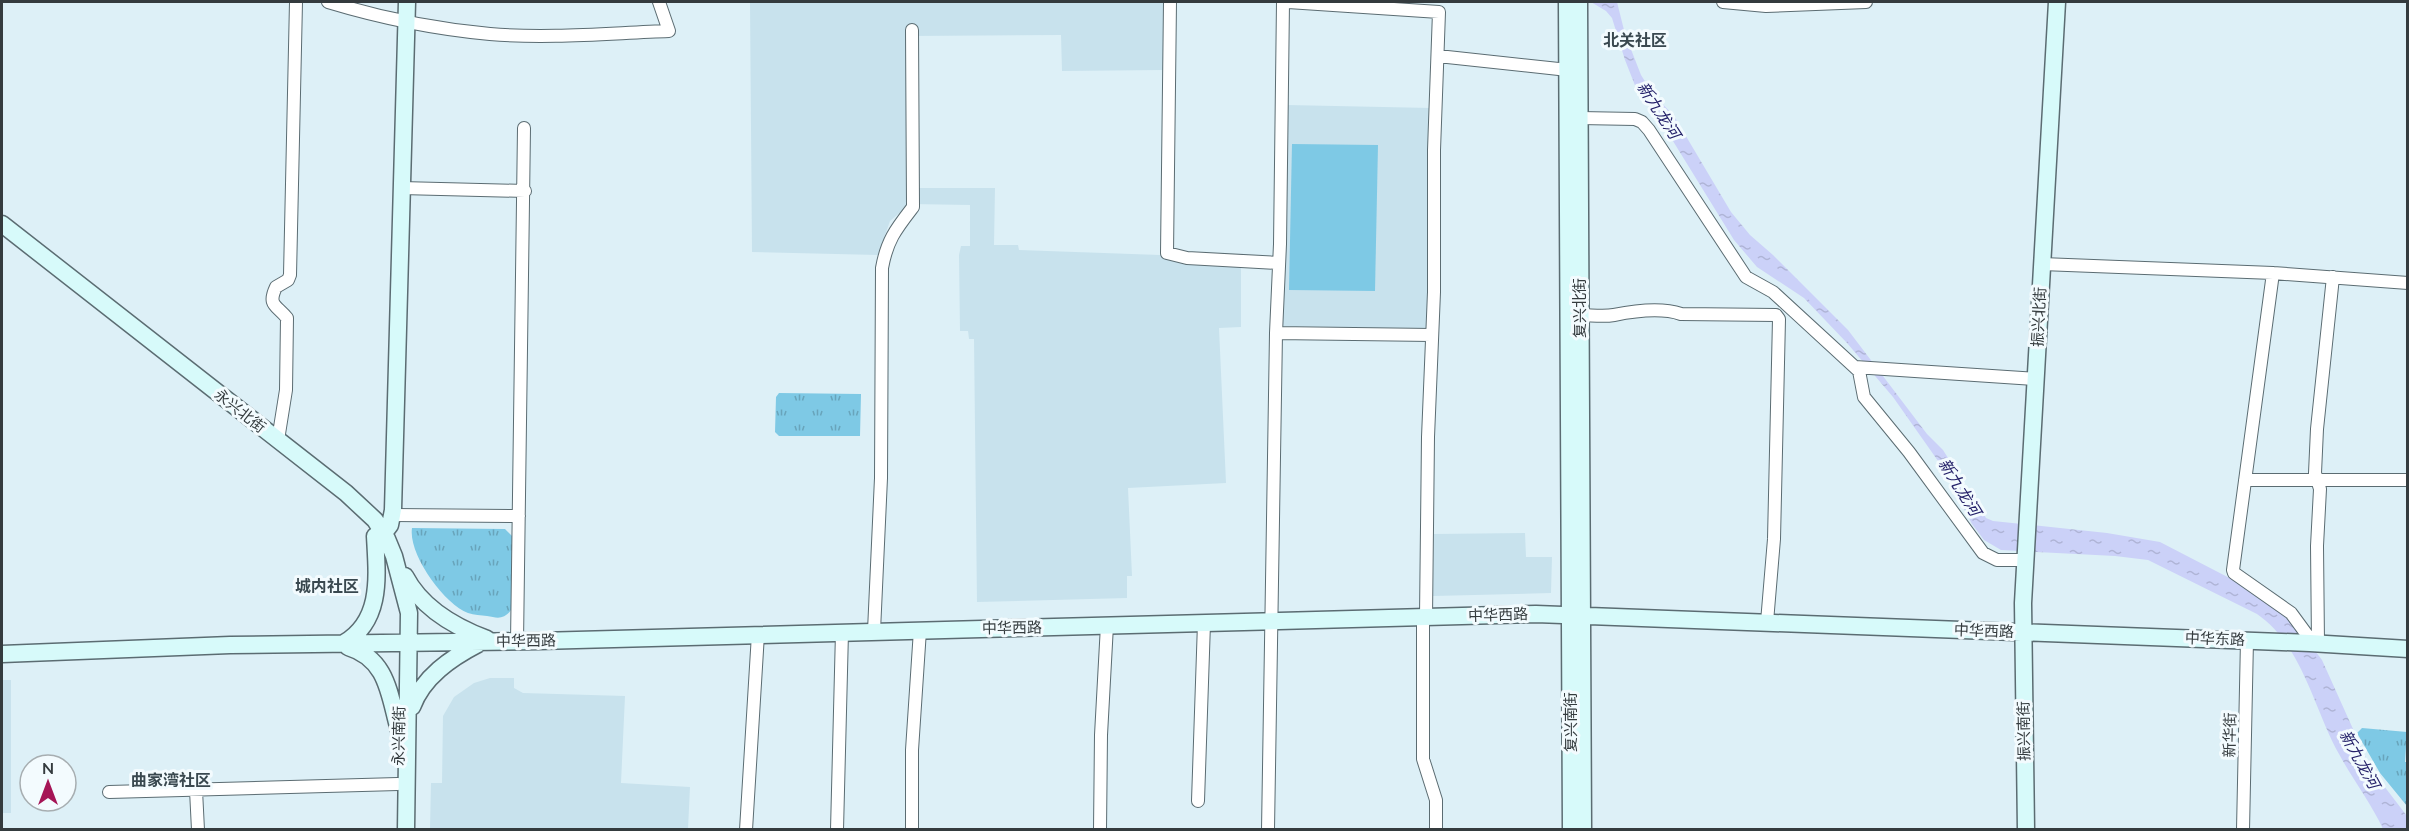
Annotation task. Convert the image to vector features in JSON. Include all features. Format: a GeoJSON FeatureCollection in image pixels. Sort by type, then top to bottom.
{"type":"FeatureCollection","features":[{"type":"Feature","properties":{"kind":"street"},"geometry":{"type":"LineString","coordinates":[[278,440],[286,390],[287,318],[275,307],[273,297],[276,286],[288,280],[290,275],[296,2]]}},
{"type":"Feature","properties":{"kind":"street"},"geometry":{"type":"LineString","coordinates":[[328,2],[431,27],[492,34],[669,32],[659,2]]}},
{"type":"Feature","properties":{"kind":"street"},"geometry":{"type":"LineString","coordinates":[[337,644],[360,632],[373,609],[379,534],[390,525],[393,515],[407,2]]}},
{"type":"Feature","properties":{"kind":"street"},"geometry":{"type":"LineString","coordinates":[[1170,2],[1167,254],[1187,258],[1279,263]]}},
{"type":"Feature","properties":{"kind":"street"},"geometry":{"type":"LineString","coordinates":[[1268,830],[1283,2]]}},
{"type":"Feature","properties":{"kind":"street"},"geometry":{"type":"LineString","coordinates":[[1288,2],[1439,12],[1434,150],[1423,759],[1436,800],[1436,830]]}},
{"type":"Feature","properties":{"kind":"street","name":"复兴北街"},"geometry":{"type":"LineString","coordinates":[[1567,2],[1576,615]]}},
{"type":"Feature","properties":{"kind":"street","name":"复兴北街"},"geometry":{"type":"LineString","coordinates":[[1576,615],[1580,315],[1580,2]]}},
{"type":"Feature","properties":{"kind":"street"},"geometry":{"type":"LineString","coordinates":[[1723,2],[1766,6],[1866,2]]}},
{"type":"Feature","properties":{"kind":"street","name":"振兴北街"},"geometry":{"type":"LineString","coordinates":[[2023,633],[2025,558],[2057,2]]}},
{"type":"Feature","properties":{"kind":"street"},"geometry":{"type":"LineString","coordinates":[[874,631],[881,478],[882,268],[895,228],[913,207],[912,30]]}},
{"type":"Feature","properties":{"kind":"street"},"geometry":{"type":"LineString","coordinates":[[1438,56],[1568,70]]}},
{"type":"Feature","properties":{"kind":"street"},"geometry":{"type":"LineString","coordinates":[[1580,118],[1635,119],[1642,122],[1746,277],[1773,292],[1859,367],[2036,379]]}},
{"type":"Feature","properties":{"kind":"street"},"geometry":{"type":"LineString","coordinates":[[517,642],[525,191],[524,128]]}},
{"type":"Feature","properties":{"kind":"street"},"geometry":{"type":"LineString","coordinates":[[401,188],[525,191]]}},
{"type":"Feature","properties":{"kind":"street","name":"永兴北街"},"geometry":{"type":"LineString","coordinates":[[2,225],[366,510],[394,556],[409,613],[405,643]]}},
{"type":"Feature","properties":{"kind":"street","name":"永兴北街"},"geometry":{"type":"LineString","coordinates":[[2,236],[340,500],[379,534],[398,603],[405,643]]}},
{"type":"Feature","properties":{"kind":"street"},"geometry":{"type":"LineString","coordinates":[[2042,264],[2273,273],[2408,283]]}},
{"type":"Feature","properties":{"kind":"street"},"geometry":{"type":"LineString","coordinates":[[2273,273],[2234,573],[2291,613],[2314,643]]}},
{"type":"Feature","properties":{"kind":"street"},"geometry":{"type":"LineString","coordinates":[[2314,643],[2320,489],[2315,473],[2317,429],[2333,277]]}},
{"type":"Feature","properties":{"kind":"street"},"geometry":{"type":"LineString","coordinates":[[1580,315],[1613,315],[1624,311],[1672,311],[1681,314],[1776,315],[1779,319],[1774,539],[1767,622]]}},
{"type":"Feature","properties":{"kind":"street"},"geometry":{"type":"LineString","coordinates":[[1276,333],[1432,335]]}},
{"type":"Feature","properties":{"kind":"street"},"geometry":{"type":"LineString","coordinates":[[1859,367],[1864,397],[1909,452],[1983,553],[1997,560],[2025,558]]}},
{"type":"Feature","properties":{"kind":"street"},"geometry":{"type":"LineString","coordinates":[[2245,480],[2408,480]]}},
{"type":"Feature","properties":{"kind":"street"},"geometry":{"type":"LineString","coordinates":[[393,515],[519,516]]}},
{"type":"Feature","properties":{"kind":"street"},"geometry":{"type":"LineString","coordinates":[[394,556],[420,599],[462,627],[490,642]]}},
{"type":"Feature","properties":{"kind":"street","name":"中华西路"},"geometry":{"type":"LineString","coordinates":[[2,654],[1204,622],[1576,615],[2023,633]]}},
{"type":"Feature","properties":{"kind":"street","name":"复兴南街"},"geometry":{"type":"LineString","coordinates":[[1571,830],[1576,615]]}},
{"type":"Feature","properties":{"kind":"street","name":"复兴南街"},"geometry":{"type":"LineString","coordinates":[[1576,615],[1583,830]]}},
{"type":"Feature","properties":{"kind":"street"},"geometry":{"type":"LineString","coordinates":[[1198,801],[1204,622]]}},
{"type":"Feature","properties":{"kind":"street"},"geometry":{"type":"LineString","coordinates":[[1100,830],[1101,735],[1107,625]]}},
{"type":"Feature","properties":{"kind":"street"},"geometry":{"type":"LineString","coordinates":[[912,830],[912,750],[920,630]]}},
{"type":"Feature","properties":{"kind":"street"},"geometry":{"type":"LineString","coordinates":[[837,830],[842,632]]}},
{"type":"Feature","properties":{"kind":"street","name":"中华东路"},"geometry":{"type":"LineString","coordinates":[[2023,633],[2247,640],[2408,649]]}},
{"type":"Feature","properties":{"kind":"street","name":"振兴南街"},"geometry":{"type":"LineString","coordinates":[[2023,633],[2026,830]]}},
{"type":"Feature","properties":{"kind":"street"},"geometry":{"type":"LineString","coordinates":[[746,830],[758,634]]}},
{"type":"Feature","properties":{"kind":"street","name":"新华街"},"geometry":{"type":"LineString","coordinates":[[2243,830],[2247,640]]}},
{"type":"Feature","properties":{"kind":"street"},"geometry":{"type":"LineString","coordinates":[[404,723],[421,687],[433,675],[463,651],[490,642]]}},
{"type":"Feature","properties":{"kind":"street","name":"永兴南街"},"geometry":{"type":"LineString","coordinates":[[405,643],[406,830]]}},
{"type":"Feature","properties":{"kind":"street"},"geometry":{"type":"LineString","coordinates":[[337,644],[368,654],[375,661],[404,723]]}},
{"type":"Feature","properties":{"kind":"street","name":"永兴南街"},"geometry":{"type":"LineString","coordinates":[[397,830],[398,784],[404,723]]}},
{"type":"Feature","properties":{"kind":"street"},"geometry":{"type":"LineString","coordinates":[[109,792],[398,784]]}},
{"type":"Feature","properties":{"kind":"street"},"geometry":{"type":"LineString","coordinates":[[196,790],[198,830]]}},
{"type":"Feature","properties":{"kind":"shaded area"},"geometry":{"type":"Polygon","coordinates":[[[750,2],[1163,2],[1163,70],[1062,71],[1061,35],[909,36],[910,188],[995,188],[994,245],[1018,245],[1019,250],[1160,255],[1191,263],[1241,265],[1241,327],[1219,328],[1226,483],[1128,488],[1132,576],[1127,576],[1127,598],[977,602],[974,339],[969,339],[968,331],[960,331],[959,255],[961,246],[970,246],[970,205],[910,204],[890,221],[878,255],[752,252],[750,2]]]}},
{"type":"Feature","properties":{"kind":"shaded area"},"geometry":{"type":"Polygon","coordinates":[[[1287,105],[1431,108],[1427,329],[1283,326],[1287,105]]]}},
{"type":"Feature","properties":{"kind":"shaded area"},"geometry":{"type":"Polygon","coordinates":[[[1525,533],[1526,557],[1552,557],[1551,593],[1433,596],[1434,534],[1525,533]]]}},
{"type":"Feature","properties":{"kind":"shaded area"},"geometry":{"type":"Polygon","coordinates":[[[490,678],[514,678],[514,688],[523,693],[625,696],[621,783],[690,787],[688,829],[430,829],[431,783],[442,783],[443,716],[454,697],[474,683],[490,678]]]}},
{"type":"Feature","properties":{"kind":"shaded area"},"geometry":{"type":"Polygon","coordinates":[[[2,680],[11,680],[11,813],[2,813],[2,680]]]}},
{"type":"Feature","properties":{"kind":"green space"},"geometry":{"type":"Polygon","coordinates":[[[1292,144],[1378,145],[1375,291],[1289,290],[1292,144]]]}},
{"type":"Feature","properties":{"kind":"green space"},"geometry":{"type":"Polygon","coordinates":[[[779,393],[861,394],[860,436],[779,436],[775,432],[776,397],[779,393]]]}},
{"type":"Feature","properties":{"kind":"green space"},"geometry":{"type":"Polygon","coordinates":[[[412,528],[505,529],[512,536],[511,610],[503,617],[497,618],[470,614],[449,600],[422,564],[412,539],[412,528]]]}},
{"type":"Feature","properties":{"kind":"green space"},"geometry":{"type":"Polygon","coordinates":[[[2362,728],[2407,732],[2405,762],[2407,762],[2407,806],[2380,773],[2357,733],[2362,728]]]}},
{"type":"Feature","properties":{"kind":"water","name":"新九龙河"},"geometry":{"type":"Polygon","coordinates":[[[1591,2],[1617,2],[1625,34],[1641,75],[1653,94],[1674,116],[1731,212],[1750,235],[1848,330],[1927,434],[1943,450],[1986,518],[1993,521],[2107,533],[2160,542],[2243,585],[2292,620],[2322,660],[2371,769],[2407,816],[2407,829],[2383,829],[2339,754],[2296,660],[2273,627],[2257,614],[2148,560],[2001,550],[1984,540],[1972,524],[1943,468],[1893,397],[1847,343],[1804,298],[1757,267],[1734,240],[1660,120],[1638,93],[1612,18],[1606,11],[1591,2]]]}},
{"type":"Feature","properties":{"kind":"district","name":"北关社区"},"geometry":{"type":"Point","coordinates":[1635,40]}},
{"type":"Feature","properties":{"kind":"district","name":"城内社区"},"geometry":{"type":"Point","coordinates":[327,586]}},
{"type":"Feature","properties":{"kind":"district","name":"曲家湾社区"},"geometry":{"type":"Point","coordinates":[171,780]}}]}
